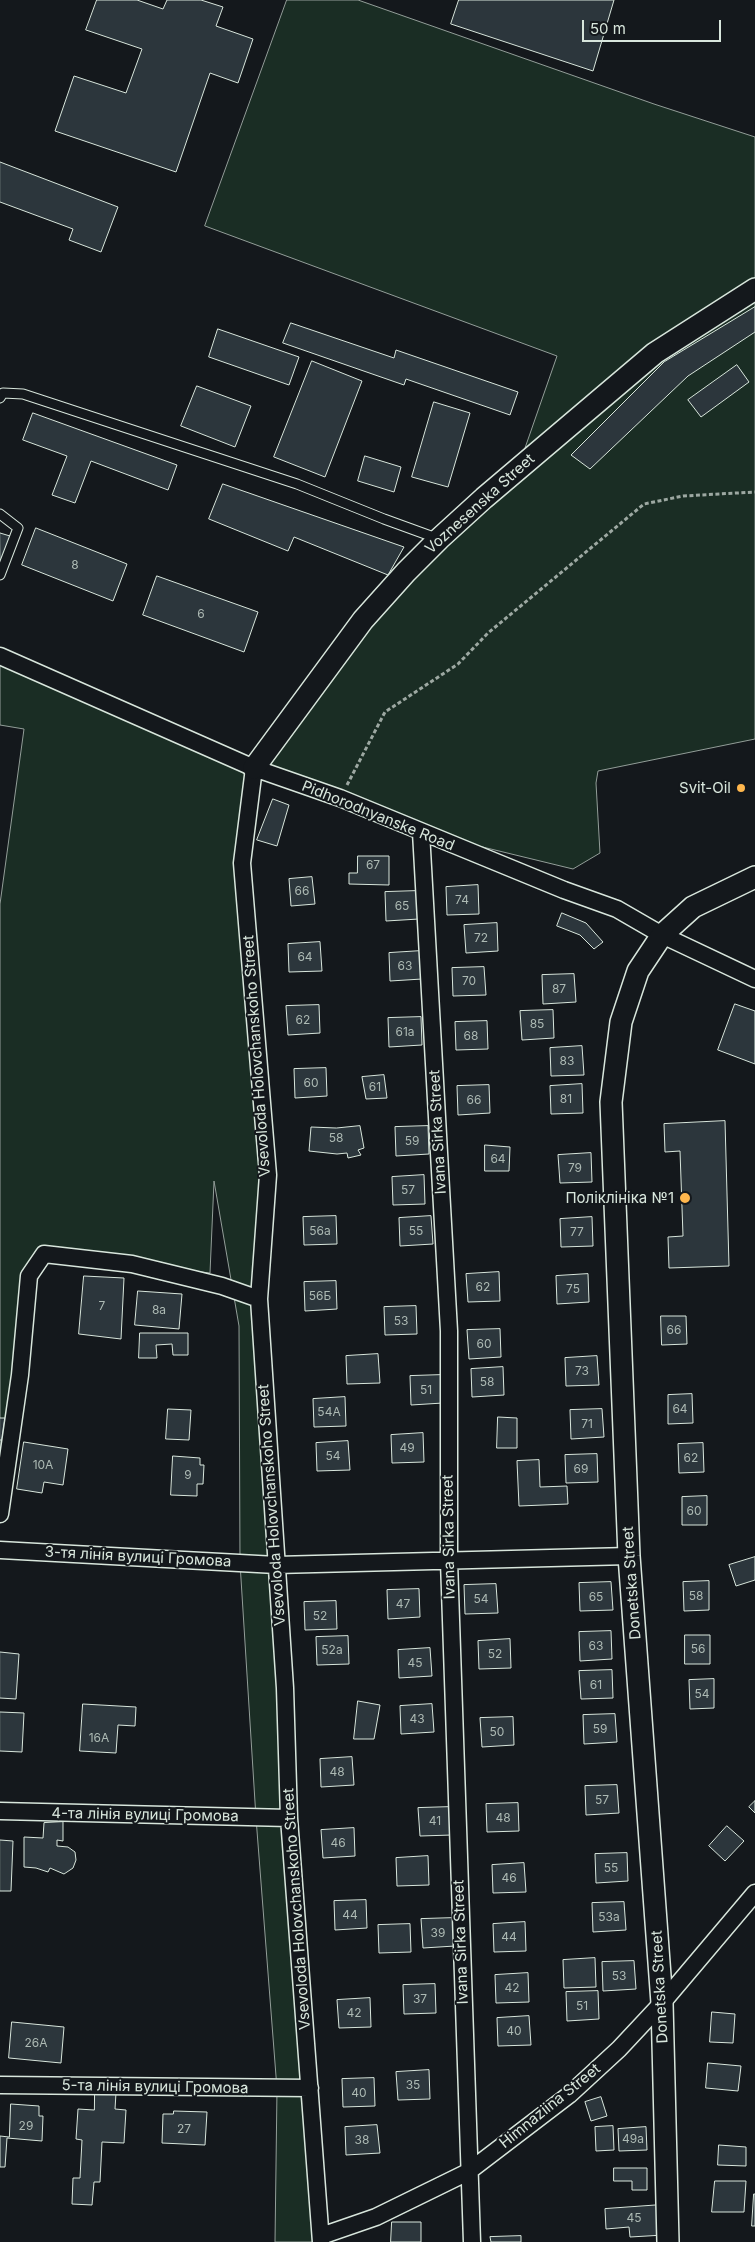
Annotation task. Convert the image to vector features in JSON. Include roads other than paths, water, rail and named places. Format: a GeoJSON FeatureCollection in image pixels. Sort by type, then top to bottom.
{"type":"FeatureCollection","features":[{"type":"Feature","properties":{"kind":"street","name":"Voznesenska Street"},"geometry":{"type":"LineString","coordinates":[[254,768],[364,620],[406,572],[439,539],[484,498],[656,354],[755,289]]}},
{"type":"Feature","properties":{"kind":"street","name":"Pidhorodnyanske Road"},"geometry":{"type":"LineString","coordinates":[[0,656],[254,768],[340,798],[617,909],[662,935],[755,979]]}},
{"type":"Feature","properties":{"kind":"street","name":"Vsevoloda Holovchanskoho Street"},"geometry":{"type":"LineString","coordinates":[[254,768],[242,863],[268,1175],[259,1299],[285,1688],[290,1818],[321,2239]]}},
{"type":"Feature","properties":{"kind":"street","name":"Ivana Sirka Street"},"geometry":{"type":"LineString","coordinates":[[421,832],[449,1331],[449,1561],[468,2172],[472,2242]]}},
{"type":"Feature","properties":{"kind":"street","name":"Donetska Street"},"geometry":{"type":"LineString","coordinates":[[668,2242],[662,2003],[629,1556],[611,1102],[621,1022],[638,971],[662,935],[693,907],[755,877]]}},
{"type":"Feature","properties":{"kind":"street"},"geometry":{"type":"LineString","coordinates":[[0,1514],[20,1375],[29,1276],[44,1254],[132,1264],[222,1286],[259,1299]]}},
{"type":"Feature","properties":{"kind":"street","name":"3-тя лінія вулиці Громова"},"geometry":{"type":"LineString","coordinates":[[0,1550],[276,1565],[629,1556]]}},
{"type":"Feature","properties":{"kind":"street","name":"4-та лінія вулиці Громова"},"geometry":{"type":"LineString","coordinates":[[0,1811],[290,1818]]}},
{"type":"Feature","properties":{"kind":"street","name":"Himnaziina Street"},"geometry":{"type":"LineString","coordinates":[[321,2239],[376,2217],[468,2172],[568,2095],[619,2049],[662,2003],[755,1893]]}},
{"type":"Feature","properties":{"kind":"street","name":"5-та лінія вулиці Громова"},"geometry":{"type":"LineString","coordinates":[[0,2085],[310,2088]]}},
{"type":"Feature","properties":{"kind":"lane"},"geometry":{"type":"LineString","coordinates":[[0,398],[3,393],[23,394],[297,484],[384,520],[439,539]]}},
{"type":"Feature","properties":{"kind":"lane"},"geometry":{"type":"LineString","coordinates":[[0,514],[18,528],[0,575]]}},
{"type":"Feature","properties":{"kind":"place","name":"Svit-Oil"},"geometry":{"type":"Point","coordinates":[741,788]}},
{"type":"Feature","properties":{"kind":"place","name":"Поліклініка №1"},"geometry":{"type":"Point","coordinates":[685,1198]}}]}
